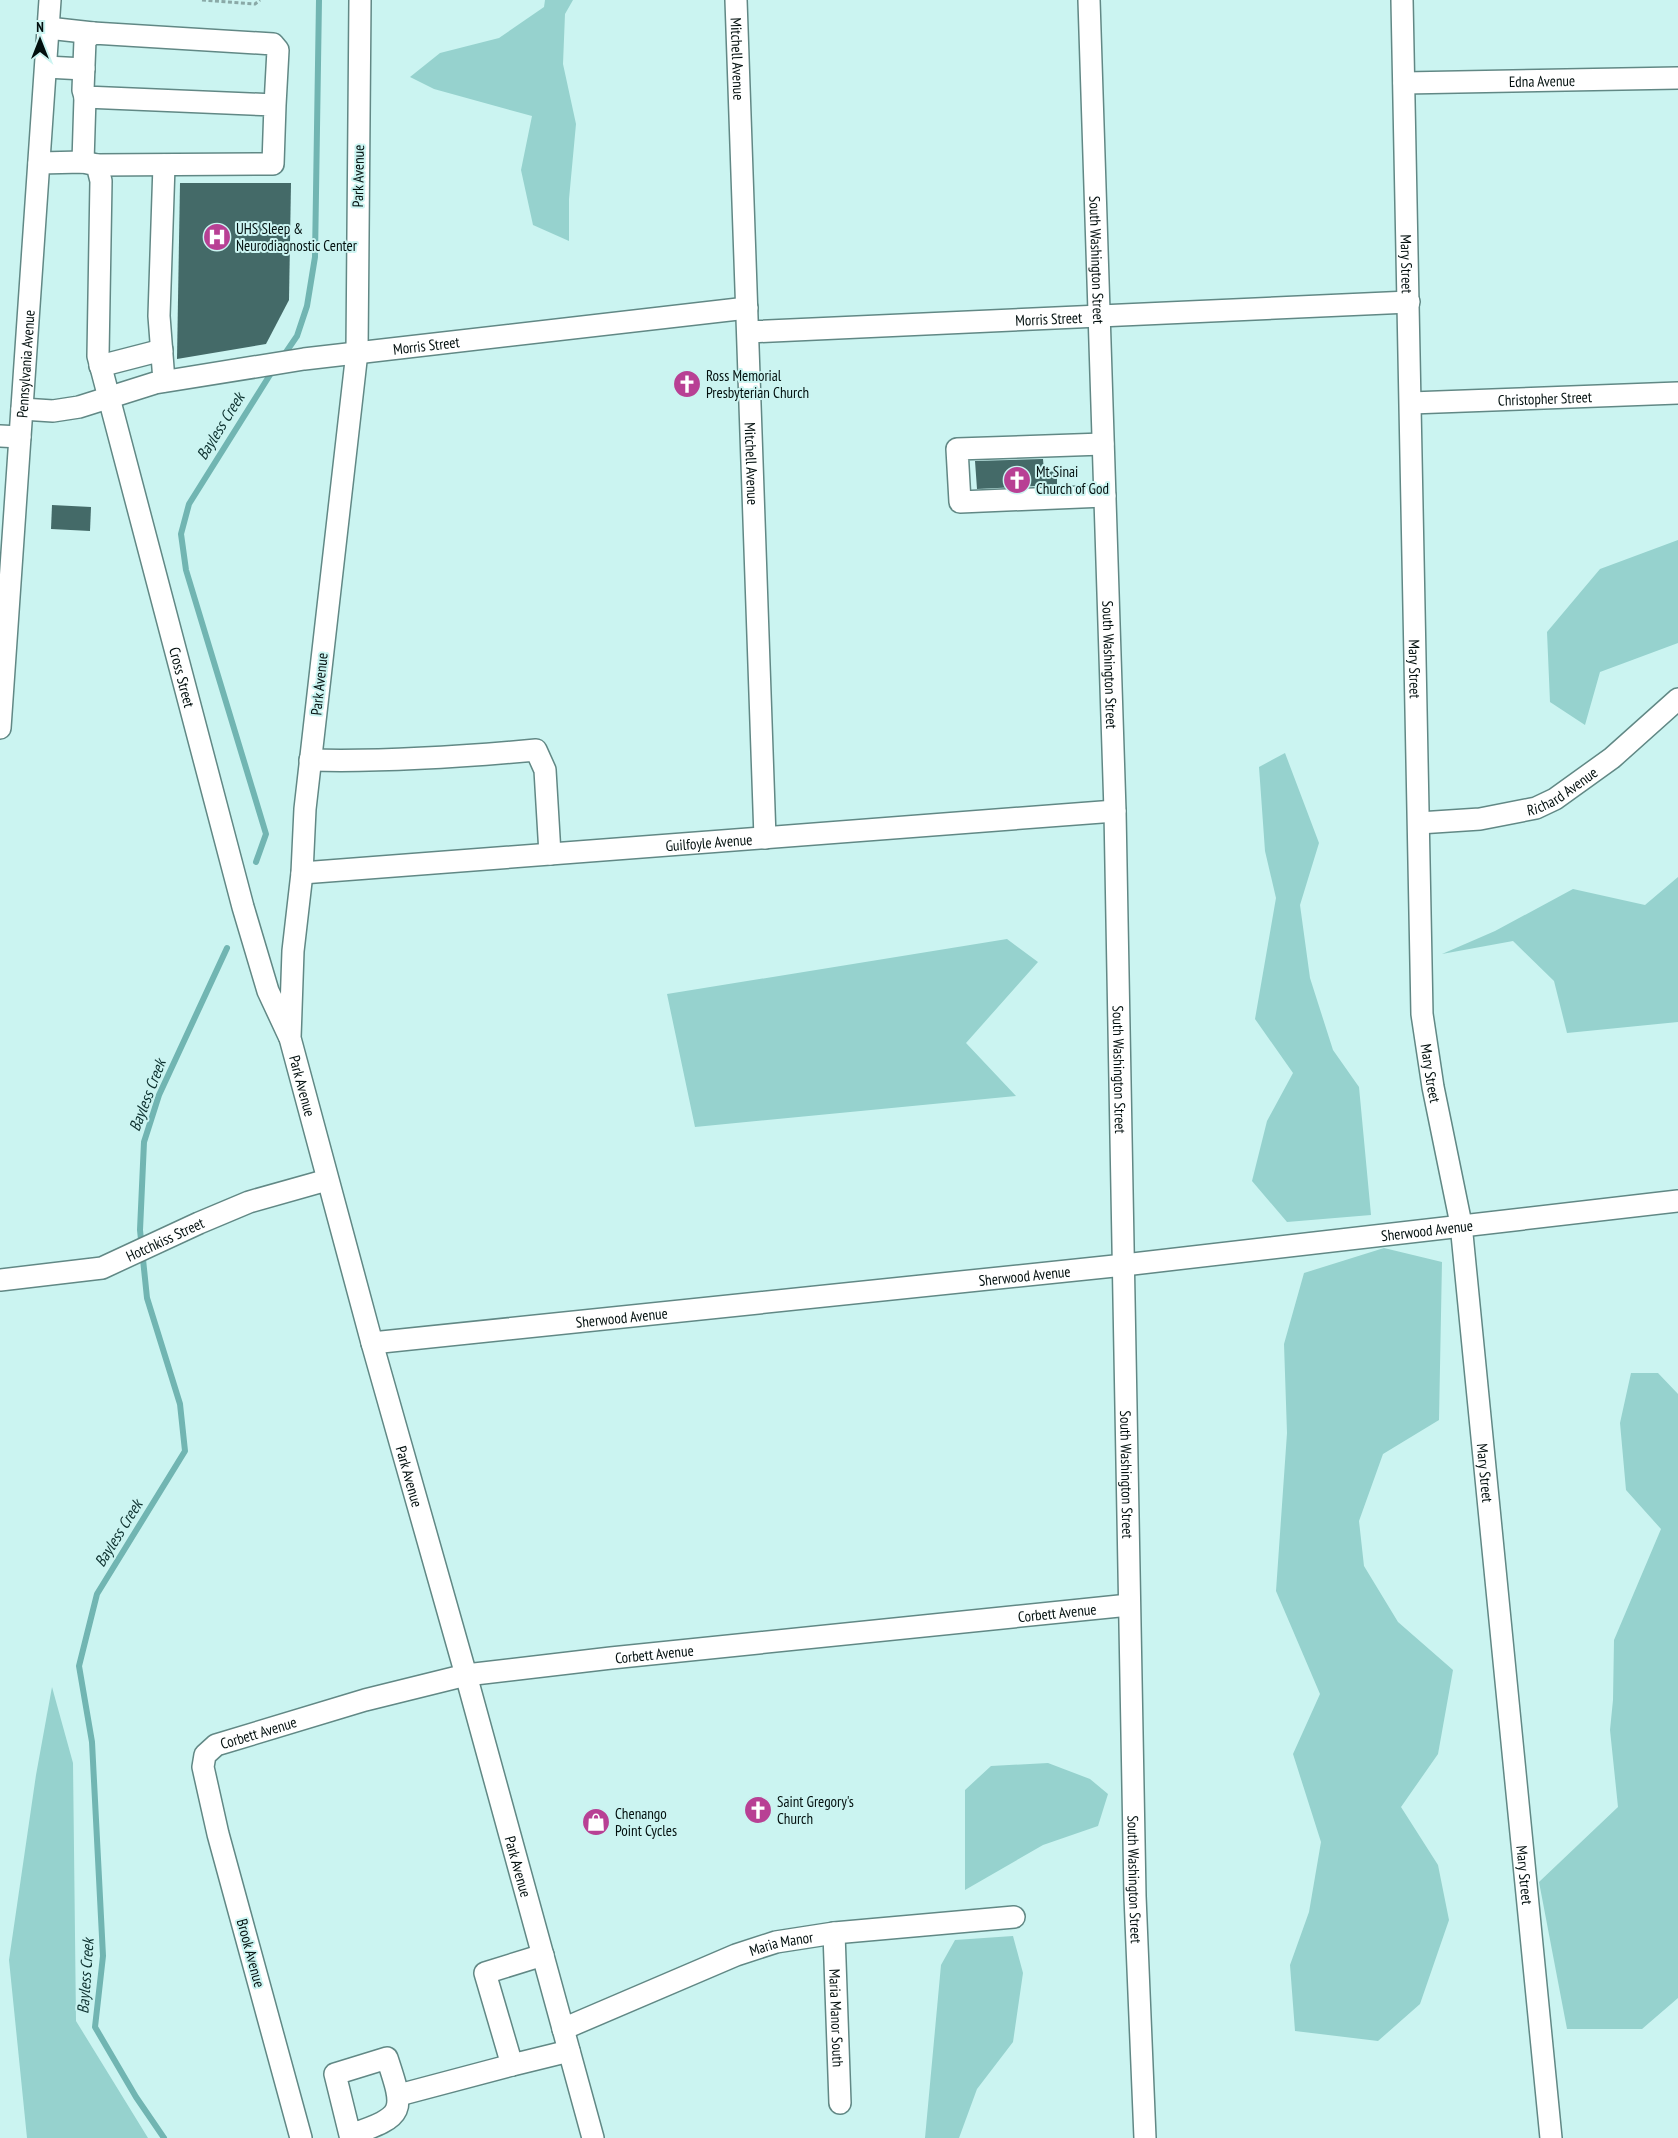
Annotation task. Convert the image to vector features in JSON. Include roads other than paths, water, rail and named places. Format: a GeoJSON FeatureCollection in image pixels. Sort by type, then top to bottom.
{"type":"FeatureCollection","features":[{"type":"Feature","properties":{"kind":"street","name":"Pennsylvania Avenue"},"geometry":{"type":"LineString","coordinates":[[0,728],[10,437],[22,409],[50,0]]}},
{"type":"Feature","properties":{"kind":"street","name":"Park Avenue"},"geometry":{"type":"LineString","coordinates":[[360,0],[356,352],[305,809],[302,873],[293,951],[290,1038],[327,1180],[466,1675],[593,2138]]}},
{"type":"Feature","properties":{"kind":"street","name":"Mitchell Avenue"},"geometry":{"type":"LineString","coordinates":[[736,0],[765,838]]}},
{"type":"Feature","properties":{"kind":"street","name":"South Washington Street"},"geometry":{"type":"LineString","coordinates":[[1089,0],[1115,811],[1124,1265],[1128,1605],[1135,1896],[1145,2138]]}},
{"type":"Feature","properties":{"kind":"street","name":"Mary Street"},"geometry":{"type":"LineString","coordinates":[[1402,0],[1422,1014],[1433,1087],[1461,1224],[1551,2138]]}},
{"type":"Feature","properties":{"kind":"street"},"geometry":{"type":"LineString","coordinates":[[39,163],[273,164],[278,50],[273,44],[93,33],[48,28]]}},
{"type":"Feature","properties":{"kind":"street","name":"Cross Street"},"geometry":{"type":"LineString","coordinates":[[93,33],[86,40],[83,90],[86,97],[90,163],[101,181],[98,356],[242,907],[268,991],[290,1038]]}},
{"type":"Feature","properties":{"kind":"street"},"geometry":{"type":"LineString","coordinates":[[46,67],[84,69]]}},
{"type":"Feature","properties":{"kind":"street","name":"Edna Avenue"},"geometry":{"type":"LineString","coordinates":[[1404,83],[1678,78]]}},
{"type":"Feature","properties":{"kind":"street"},"geometry":{"type":"LineString","coordinates":[[86,97],[275,105]]}},
{"type":"Feature","properties":{"kind":"street"},"geometry":{"type":"LineString","coordinates":[[164,165],[159,316],[164,381]]}},
{"type":"Feature","properties":{"kind":"street","name":"Morris Street"},"geometry":{"type":"LineString","coordinates":[[748,332],[1409,302]]}},
{"type":"Feature","properties":{"kind":"street","name":"Morris Street"},"geometry":{"type":"LineString","coordinates":[[108,399],[164,381],[263,364],[747,308]]}},
{"type":"Feature","properties":{"kind":"street"},"geometry":{"type":"LineString","coordinates":[[100,366],[162,350]]}},
{"type":"Feature","properties":{"kind":"street","name":"Christopher Street"},"geometry":{"type":"LineString","coordinates":[[1411,403],[1678,393]]}},
{"type":"Feature","properties":{"kind":"street"},"geometry":{"type":"LineString","coordinates":[[22,409],[53,411],[79,407],[108,399]]}},
{"type":"Feature","properties":{"kind":"street"},"geometry":{"type":"LineString","coordinates":[[1103,444],[957,449],[960,502],[1104,496]]}},
{"type":"Feature","properties":{"kind":"street","name":"Richard Avenue"},"geometry":{"type":"LineString","coordinates":[[1419,823],[1480,819],[1536,808],[1555,799],[1612,758],[1678,699]]}},
{"type":"Feature","properties":{"kind":"street"},"geometry":{"type":"LineString","coordinates":[[310,760],[372,762],[419,760],[536,750],[545,770],[550,854]]}},
{"type":"Feature","properties":{"kind":"street","name":"Guilfoyle Avenue"},"geometry":{"type":"LineString","coordinates":[[302,873],[1115,811]]}},
{"type":"Feature","properties":{"kind":"street","name":"Hotchkiss Street"},"geometry":{"type":"LineString","coordinates":[[0,1280],[102,1268],[250,1202],[327,1180]]}},
{"type":"Feature","properties":{"kind":"street","name":"Sherwood Avenue"},"geometry":{"type":"LineString","coordinates":[[372,1343],[1124,1265],[1461,1224],[1678,1201]]}},
{"type":"Feature","properties":{"kind":"street","name":"Corbett Avenue"},"geometry":{"type":"LineString","coordinates":[[203,1768],[205,1755],[216,1744],[365,1700],[466,1675],[611,1658],[1128,1605]]}},
{"type":"Feature","properties":{"kind":"street","name":"Brook Avenue"},"geometry":{"type":"LineString","coordinates":[[203,1768],[218,1834],[302,2138]]}},
{"type":"Feature","properties":{"kind":"street","name":"Maria Manor"},"geometry":{"type":"LineString","coordinates":[[563,2029],[736,1955],[776,1942],[834,1934],[1014,1917]]}},
{"type":"Feature","properties":{"kind":"street","name":"Maria Manor South"},"geometry":{"type":"LineString","coordinates":[[834,1934],[840,2103]]}},
{"type":"Feature","properties":{"kind":"street"},"geometry":{"type":"LineString","coordinates":[[512,2065],[485,1973],[543,1955]]}},
{"type":"Feature","properties":{"kind":"street"},"geometry":{"type":"LineString","coordinates":[[399,2095],[569,2051]]}},
{"type":"Feature","properties":{"kind":"waterway","name":"Bayless Creek"},"geometry":{"type":"LineString","coordinates":[[282,358],[297,336],[307,306],[315,257],[319,0]]}},
{"type":"Feature","properties":{"kind":"waterway","name":"Bayless Creek"},"geometry":{"type":"LineString","coordinates":[[256,862],[266,834],[186,570],[181,534],[189,504],[273,370]]}},
{"type":"Feature","properties":{"kind":"waterway","name":"Bayless Creek"},"geometry":{"type":"LineString","coordinates":[[164,2138],[136,2097],[95,2027],[103,1956],[92,1742],[79,1666],[97,1594],[185,1451],[180,1404],[147,1298],[140,1230],[144,1142],[159,1095],[227,948]]}},
{"type":"Feature","properties":{"kind":"place","name":"UHS Sleep & Neurodiagnostic Center"},"geometry":{"type":"Point","coordinates":[217,237]}},
{"type":"Feature","properties":{"kind":"place","name":"Ross Memorial Presbyterian Church"},"geometry":{"type":"Point","coordinates":[687,384]}},
{"type":"Feature","properties":{"kind":"place","name":"Mt Sinai Church of God"},"geometry":{"type":"Point","coordinates":[1017,480]}},
{"type":"Feature","properties":{"kind":"place","name":"Saint Gregory's Church"},"geometry":{"type":"Point","coordinates":[758,1810]}},
{"type":"Feature","properties":{"kind":"place","name":"Chenango Point Cycles"},"geometry":{"type":"Point","coordinates":[596,1822]}}]}
